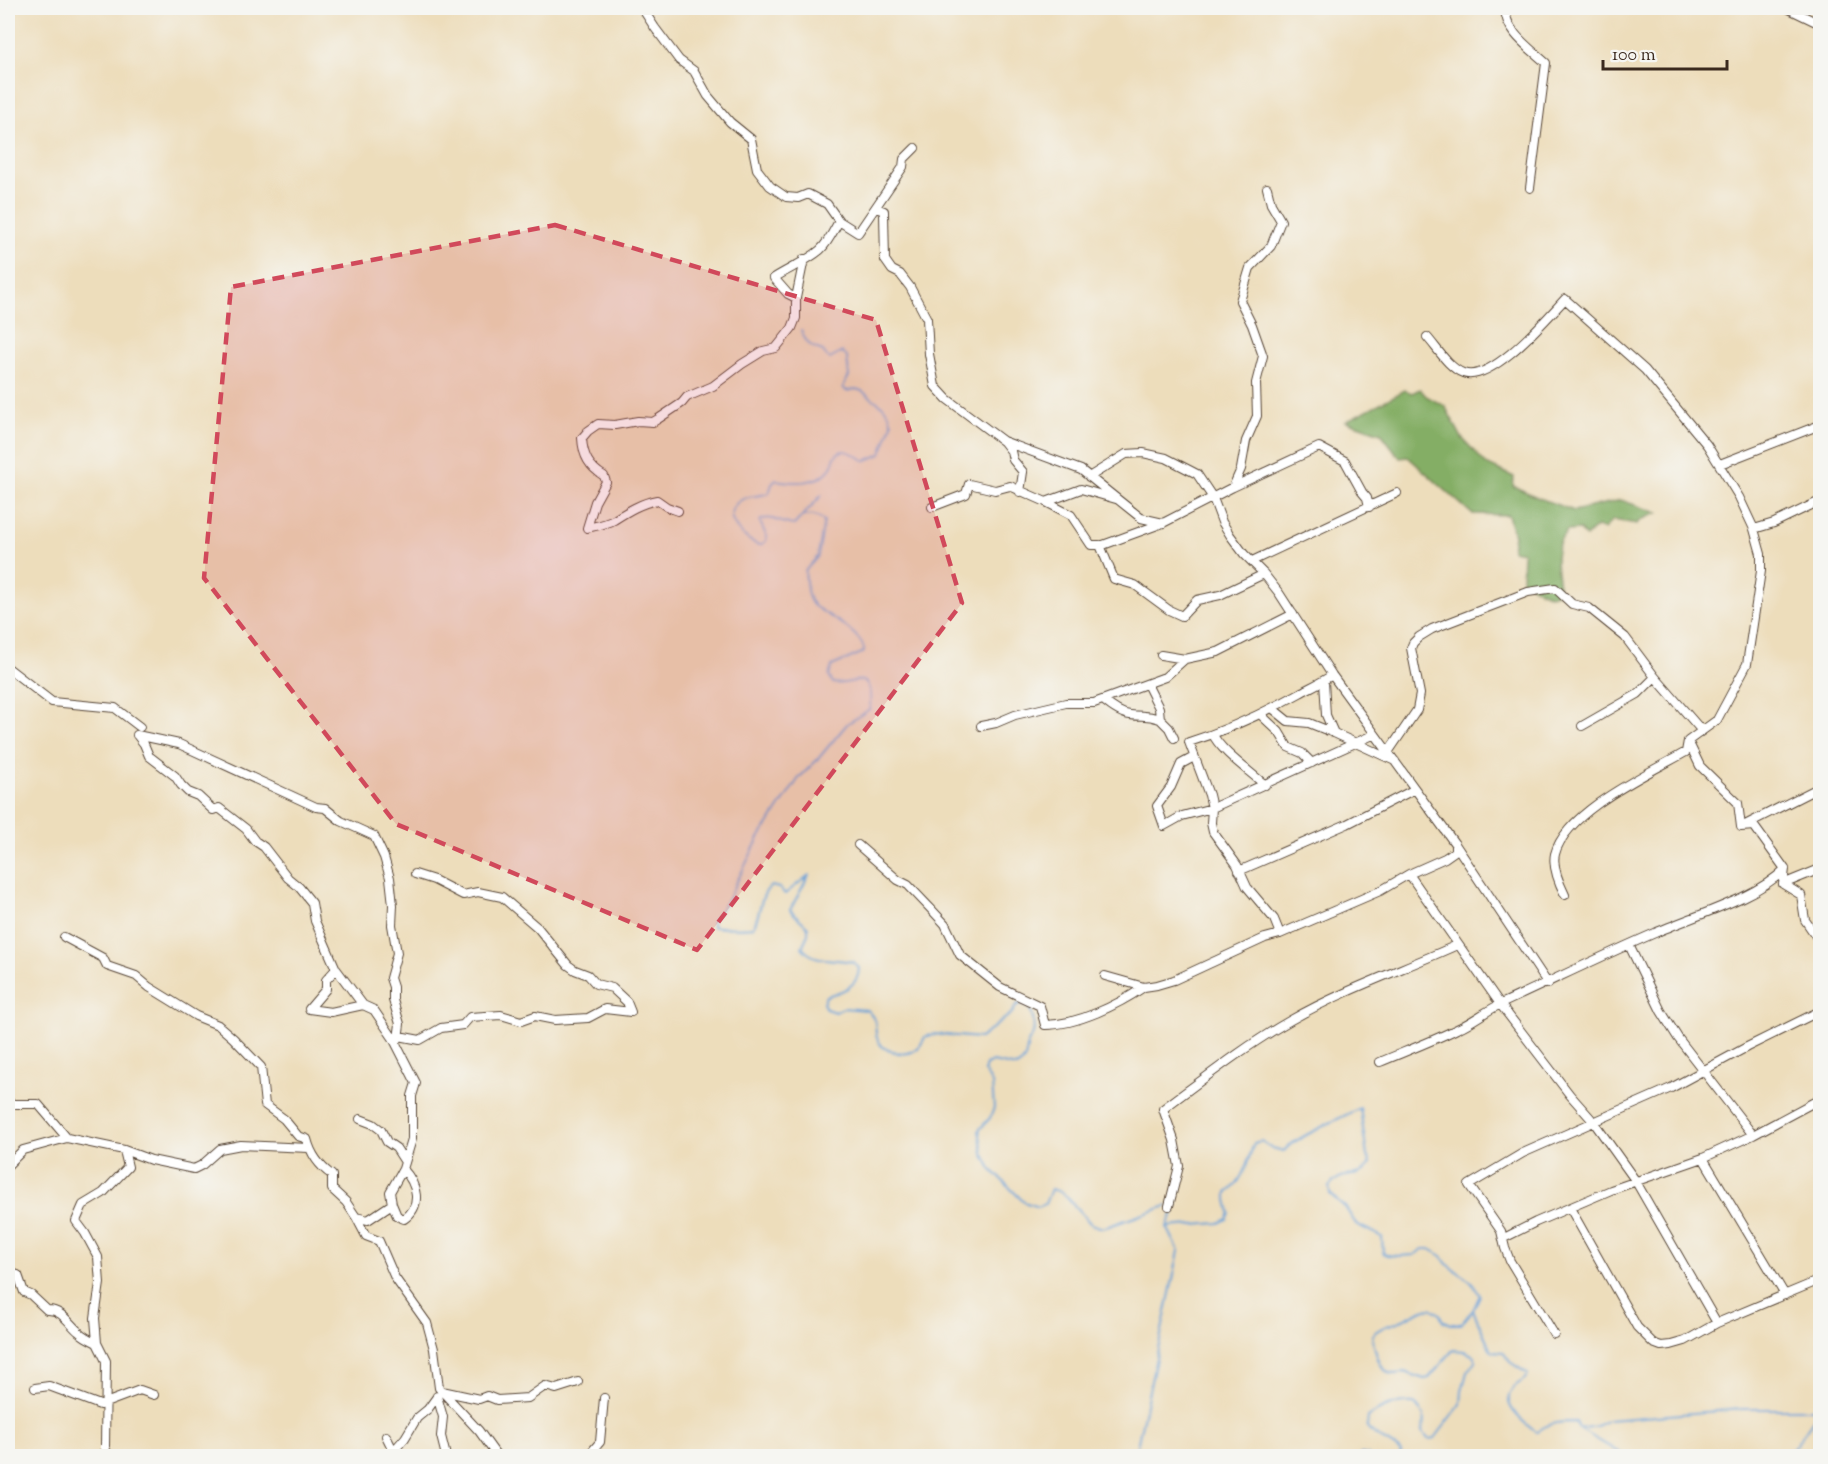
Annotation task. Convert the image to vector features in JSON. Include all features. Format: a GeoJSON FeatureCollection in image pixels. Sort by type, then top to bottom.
{"type":"FeatureCollection","features":[{"type":"Feature","properties":{"kind":"street"},"geometry":{"type":"LineString","coordinates":[[642,8],[679,60],[694,71],[708,96],[730,122],[751,139],[757,169],[770,186],[786,197],[798,198],[808,194],[827,204],[839,221],[858,233],[903,167],[904,159],[915,148]]}},
{"type":"Feature","properties":{"kind":"street"},"geometry":{"type":"LineString","coordinates":[[1505,8],[1508,25],[1546,63],[1530,188]]}},
{"type":"Feature","properties":{"kind":"street"},"geometry":{"type":"LineString","coordinates":[[1790,8],[1800,16],[1821,24]]}},
{"type":"Feature","properties":{"kind":"street"},"geometry":{"type":"LineString","coordinates":[[1233,487],[1241,469],[1246,441],[1257,416],[1256,383],[1263,356],[1240,300],[1250,268],[1271,246],[1281,221],[1271,204],[1267,188]]}},
{"type":"Feature","properties":{"kind":"street"},"geometry":{"type":"LineString","coordinates":[[876,208],[884,213],[885,260],[892,270],[900,274],[910,286],[927,319],[929,354],[935,386],[946,399],[1003,441],[1011,451],[1013,460],[1023,472],[1020,492]]}},
{"type":"Feature","properties":{"kind":"street"},"geometry":{"type":"LineString","coordinates":[[796,298],[788,294],[774,278],[822,249],[839,221]]}},
{"type":"Feature","properties":{"kind":"street"},"geometry":{"type":"LineString","coordinates":[[678,511],[657,500],[645,502],[622,513],[613,521],[587,528],[595,502],[606,482],[604,476],[589,464],[582,449],[582,438],[598,424],[653,422],[687,397],[713,386],[763,351],[776,348],[792,328],[796,318],[796,298],[804,259]]}},
{"type":"Feature","properties":{"kind":"street"},"geometry":{"type":"LineString","coordinates":[[1427,337],[1457,370],[1474,375],[1501,360],[1527,339],[1565,299],[1601,328],[1645,370],[1707,445],[1739,497],[1754,530],[1761,554],[1761,571],[1747,664],[1717,720],[1688,741],[1686,753],[1601,802],[1568,829],[1555,856],[1556,872],[1565,895]]}},
{"type":"Feature","properties":{"kind":"street"},"geometry":{"type":"LineString","coordinates":[[1720,464],[1821,425]]}},
{"type":"Feature","properties":{"kind":"street"},"geometry":{"type":"LineString","coordinates":[[1003,441],[1081,470],[1141,518],[1163,523]]}},
{"type":"Feature","properties":{"kind":"street"},"geometry":{"type":"LineString","coordinates":[[932,507],[966,494],[969,484],[995,490],[1010,486],[1071,514],[1091,545],[1100,545],[1163,523],[1319,447],[1345,460],[1367,498],[1369,507]]}},
{"type":"Feature","properties":{"kind":"street"},"geometry":{"type":"LineString","coordinates":[[1089,477],[1126,454],[1143,453],[1166,458],[1197,474],[1212,498],[1222,522],[1244,554],[1264,574],[1293,614],[1332,675],[1455,844],[1548,984]]}},
{"type":"Feature","properties":{"kind":"street"},"geometry":{"type":"LineString","coordinates":[[1046,502],[1081,489],[1116,499]]}},
{"type":"Feature","properties":{"kind":"street"},"geometry":{"type":"LineString","coordinates":[[1252,561],[1397,493]]}},
{"type":"Feature","properties":{"kind":"street"},"geometry":{"type":"LineString","coordinates":[[1754,530],[1821,501]]}},
{"type":"Feature","properties":{"kind":"street"},"geometry":{"type":"LineString","coordinates":[[1100,545],[1114,579],[1134,585],[1169,610],[1182,616],[1197,600],[1220,595],[1264,574]]}},
{"type":"Feature","properties":{"kind":"street"},"geometry":{"type":"LineString","coordinates":[[1389,751],[1417,710],[1420,694],[1411,648],[1419,636],[1528,592],[1555,588],[1572,604],[1590,608],[1613,625],[1702,731]]}},
{"type":"Feature","properties":{"kind":"street"},"geometry":{"type":"LineString","coordinates":[[1161,655],[1185,659],[1218,652],[1293,614]]}},
{"type":"Feature","properties":{"kind":"street"},"geometry":{"type":"LineString","coordinates":[[981,726],[1066,703],[1094,703],[1165,677],[1185,659]]}},
{"type":"Feature","properties":{"kind":"street"},"geometry":{"type":"LineString","coordinates":[[8,668],[52,702],[115,708],[140,727]]}},
{"type":"Feature","properties":{"kind":"street"},"geometry":{"type":"LineString","coordinates":[[1280,934],[1275,919],[1247,887],[1237,865],[1213,832],[1210,823],[1212,808],[1189,742],[1260,714],[1332,675]]}},
{"type":"Feature","properties":{"kind":"street"},"geometry":{"type":"LineString","coordinates":[[1582,726],[1638,694],[1655,677]]}},
{"type":"Feature","properties":{"kind":"street"},"geometry":{"type":"LineString","coordinates":[[1324,681],[1326,715],[1334,733]]}},
{"type":"Feature","properties":{"kind":"street"},"geometry":{"type":"LineString","coordinates":[[1147,684],[1159,708],[1160,720]]}},
{"type":"Feature","properties":{"kind":"street"},"geometry":{"type":"LineString","coordinates":[[1103,700],[1128,715],[1147,714],[1160,720],[1169,728],[1174,738]]}},
{"type":"Feature","properties":{"kind":"street"},"geometry":{"type":"LineString","coordinates":[[1272,708],[1288,721],[1309,723],[1396,762]]}},
{"type":"Feature","properties":{"kind":"street"},"geometry":{"type":"LineString","coordinates":[[1260,714],[1279,732],[1288,747],[1302,753],[1312,763]]}},
{"type":"Feature","properties":{"kind":"street"},"geometry":{"type":"LineString","coordinates":[[1213,734],[1215,741],[1228,754],[1265,785]]}},
{"type":"Feature","properties":{"kind":"street"},"geometry":{"type":"LineString","coordinates":[[1194,757],[1181,764],[1171,787],[1157,806],[1164,826],[1182,816],[1212,808],[1265,785],[1375,734]]}},
{"type":"Feature","properties":{"kind":"street"},"geometry":{"type":"LineString","coordinates":[[360,1119],[381,1130],[387,1142],[396,1148],[404,1166],[409,1175],[417,1201],[410,1214],[404,1219],[398,1216],[392,1204],[390,1192],[404,1166],[412,1139],[412,1096],[416,1083],[396,1039],[374,1010],[363,1005],[336,969],[315,921],[312,903],[299,887],[288,878],[264,847],[255,841],[246,830],[219,808],[213,810],[198,796],[188,792],[175,776],[149,756],[137,735],[179,744],[306,803],[325,808],[341,821],[374,836],[384,857],[390,878],[393,905],[392,925],[397,953],[390,978],[400,1024],[396,1039]]}},
{"type":"Feature","properties":{"kind":"street"},"geometry":{"type":"LineString","coordinates":[[1688,741],[1700,766],[1738,803],[1741,827]]}},
{"type":"Feature","properties":{"kind":"street"},"geometry":{"type":"LineString","coordinates":[[1741,827],[1821,787]]}},
{"type":"Feature","properties":{"kind":"street"},"geometry":{"type":"LineString","coordinates":[[1239,872],[1347,824],[1415,789]]}},
{"type":"Feature","properties":{"kind":"street"},"geometry":{"type":"LineString","coordinates":[[1741,827],[1754,826],[1785,869],[1783,884]]}},
{"type":"Feature","properties":{"kind":"street"},"geometry":{"type":"LineString","coordinates":[[858,845],[898,880],[908,885],[945,924],[960,955],[1000,987],[1040,1006],[1045,1025],[1059,1025],[1103,1010],[1127,999],[1144,987],[1174,980],[1225,955],[1364,898],[1445,858],[1455,851],[1455,844]]}},
{"type":"Feature","properties":{"kind":"street"},"geometry":{"type":"LineString","coordinates":[[1380,1062],[1460,1028],[1500,1004],[1548,984],[1581,966],[1723,905],[1775,879],[1785,869]]}},
{"type":"Feature","properties":{"kind":"street"},"geometry":{"type":"LineString","coordinates":[[1783,884],[1821,869]]}},
{"type":"Feature","properties":{"kind":"street"},"geometry":{"type":"LineString","coordinates":[[396,1039],[420,1040],[441,1028],[464,1025],[470,1017],[501,1015],[521,1021],[535,1016],[555,1020],[588,1018],[605,1009],[634,1014],[627,1002],[612,988],[596,984],[588,975],[568,965],[538,928],[502,897],[478,892],[463,895],[434,880],[415,874]]}},
{"type":"Feature","properties":{"kind":"street"},"geometry":{"type":"LineString","coordinates":[[1409,874],[1500,1004],[1570,1095],[1593,1121],[1635,1180],[1717,1323]]}},
{"type":"Feature","properties":{"kind":"street"},"geometry":{"type":"LineString","coordinates":[[1783,884],[1801,895],[1805,920],[1821,942]]}},
{"type":"Feature","properties":{"kind":"street"},"geometry":{"type":"LineString","coordinates":[[64,937],[103,958],[107,966],[136,976],[196,1016],[218,1025],[261,1067],[265,1105],[284,1119],[298,1136],[307,1139],[309,1148],[319,1166],[332,1175],[332,1189],[346,1202],[366,1236],[379,1240],[395,1278],[427,1323],[434,1349],[443,1417],[441,1436],[446,1456]]}},
{"type":"Feature","properties":{"kind":"street"},"geometry":{"type":"LineString","coordinates":[[1169,1206],[1179,1166],[1174,1140],[1163,1109],[1251,1044],[1292,1019],[1457,945]]}},
{"type":"Feature","properties":{"kind":"street"},"geometry":{"type":"LineString","coordinates":[[1629,945],[1661,1011],[1703,1072],[1753,1135]]}},
{"type":"Feature","properties":{"kind":"street"},"geometry":{"type":"LineString","coordinates":[[336,969],[326,980],[326,989],[309,1009],[331,1012],[363,1005]]}},
{"type":"Feature","properties":{"kind":"street"},"geometry":{"type":"LineString","coordinates":[[1105,975],[1144,987]]}},
{"type":"Feature","properties":{"kind":"street"},"geometry":{"type":"LineString","coordinates":[[1554,1334],[1510,1261],[1504,1248],[1501,1231],[1469,1185],[1502,1164],[1593,1121],[1671,1088],[1746,1047],[1821,1011]]}},
{"type":"Feature","properties":{"kind":"street"},"geometry":{"type":"LineString","coordinates":[[1504,1238],[1635,1180],[1703,1158],[1821,1099]]}},
{"type":"Feature","properties":{"kind":"street"},"geometry":{"type":"LineString","coordinates":[[8,1104],[38,1104],[67,1138]]}},
{"type":"Feature","properties":{"kind":"street"},"geometry":{"type":"LineString","coordinates":[[8,1165],[23,1150],[67,1138],[195,1169],[220,1149],[241,1145],[309,1148]]}},
{"type":"Feature","properties":{"kind":"street"},"geometry":{"type":"LineString","coordinates":[[109,1456],[105,1448],[106,1361],[97,1343],[95,1318],[100,1283],[98,1257],[76,1221],[83,1205],[102,1193],[128,1167],[124,1150]]}},
{"type":"Feature","properties":{"kind":"street"},"geometry":{"type":"LineString","coordinates":[[1703,1158],[1785,1295]]}},
{"type":"Feature","properties":{"kind":"street"},"geometry":{"type":"LineString","coordinates":[[356,1217],[368,1220],[392,1204]]}},
{"type":"Feature","properties":{"kind":"street"},"geometry":{"type":"LineString","coordinates":[[1570,1208],[1637,1327],[1653,1343],[1661,1346],[1685,1341],[1717,1323],[1821,1280]]}},
{"type":"Feature","properties":{"kind":"street"},"geometry":{"type":"LineString","coordinates":[[8,1276],[11,1273],[18,1275],[24,1292],[32,1295],[47,1310],[62,1314],[81,1334],[97,1343]]}},
{"type":"Feature","properties":{"kind":"street"},"geometry":{"type":"LineString","coordinates":[[439,1393],[479,1399],[487,1396],[497,1400],[528,1398],[545,1386],[556,1389],[578,1382]]}},
{"type":"Feature","properties":{"kind":"street"},"geometry":{"type":"LineString","coordinates":[[35,1388],[50,1386],[100,1405],[140,1390],[154,1395]]}},
{"type":"Feature","properties":{"kind":"street"},"geometry":{"type":"LineString","coordinates":[[393,1454],[417,1418],[428,1409],[439,1393]]}},
{"type":"Feature","properties":{"kind":"street"},"geometry":{"type":"LineString","coordinates":[[439,1393],[479,1431],[497,1456]]}},
{"type":"Feature","properties":{"kind":"street"},"geometry":{"type":"LineString","coordinates":[[588,1456],[600,1442],[604,1398]]}},
{"type":"Feature","properties":{"kind":"street"},"geometry":{"type":"LineString","coordinates":[[386,1436],[393,1454]]}},
{"type":"Feature","properties":{"kind":"highlighted area"},"geometry":{"type":"Polygon","coordinates":[[[555,225],[876,320],[962,603],[697,950],[396,824],[204,578],[231,287],[555,225]]]}},
{"type":"Feature","properties":{"kind":"green space"},"geometry":{"type":"Polygon","coordinates":[[[1420,389],[1426,396],[1445,406],[1462,438],[1486,464],[1514,477],[1513,486],[1574,511],[1621,500],[1658,513],[1640,520],[1637,524],[1613,520],[1604,529],[1596,527],[1586,537],[1580,530],[1567,531],[1558,546],[1556,560],[1560,593],[1550,595],[1522,582],[1523,552],[1512,550],[1514,535],[1508,515],[1472,514],[1408,457],[1400,458],[1381,433],[1346,421],[1405,390],[1412,393],[1420,389]]]}},
{"type":"Feature","properties":{"kind":"waterway"},"geometry":{"type":"LineString","coordinates":[[801,330],[809,344],[823,351],[830,359],[842,352],[847,357],[849,376],[843,387],[846,391],[856,389],[862,391],[883,406],[889,414],[892,424],[881,454],[865,461],[849,452],[840,452],[830,469],[819,478],[805,482],[776,480],[769,493],[741,500],[731,515],[742,535],[761,545],[766,541],[761,520],[773,519],[794,525],[822,495],[801,517],[804,516],[819,517],[824,521],[818,556],[805,571],[808,594],[814,606],[845,626],[863,646],[864,652],[832,666],[829,676],[833,683],[865,682],[869,687],[870,709],[847,724],[799,778],[759,838],[728,899],[712,921],[712,926],[753,927],[764,895],[771,886],[779,888],[785,894],[809,875],[790,910],[808,927],[808,934],[802,947],[812,956],[853,962],[859,968],[853,984],[826,996],[823,1003],[826,1009],[835,1012],[843,1008],[867,1010],[873,1017],[879,1043],[894,1052],[908,1053],[920,1046],[925,1037],[933,1034],[980,1038],[1012,1013],[1017,1005],[1021,1003],[1029,1007],[1034,1031],[1023,1062],[1016,1067],[993,1062],[986,1065],[984,1071],[992,1083],[994,1108],[990,1118],[979,1130],[983,1153],[991,1169],[1024,1202],[1038,1207],[1045,1204],[1051,1189],[1062,1192],[1091,1224],[1103,1228],[1167,1206]]}},
{"type":"Feature","properties":{"kind":"waterway"},"geometry":{"type":"LineString","coordinates":[[1172,1204],[1177,1203],[1167,1227],[1219,1223],[1227,1219],[1230,1213],[1227,1193],[1241,1177],[1254,1143],[1261,1141],[1272,1148],[1284,1151],[1308,1134],[1360,1108],[1370,1163],[1361,1173],[1341,1177],[1335,1181],[1329,1187],[1330,1194],[1345,1207],[1356,1224],[1382,1237],[1383,1253],[1400,1256],[1414,1255],[1423,1249],[1430,1249],[1442,1256],[1446,1263],[1471,1282],[1480,1295],[1473,1310],[1461,1324],[1450,1324],[1442,1320],[1440,1314],[1431,1308],[1420,1311],[1372,1335],[1380,1364],[1390,1373],[1404,1372],[1424,1379],[1429,1378],[1453,1350],[1464,1351],[1475,1356],[1475,1361],[1467,1372],[1461,1404],[1435,1438],[1428,1439],[1423,1432],[1424,1415],[1414,1403],[1390,1406],[1368,1417],[1367,1427],[1397,1448],[1401,1452],[1400,1456]]}},
{"type":"Feature","properties":{"kind":"waterway"},"geometry":{"type":"LineString","coordinates":[[1135,1456],[1179,1251],[1167,1227]]}},
{"type":"Feature","properties":{"kind":"waterway"},"geometry":{"type":"LineString","coordinates":[[1473,1310],[1490,1348],[1493,1351],[1503,1352],[1510,1362],[1528,1374],[1514,1387],[1509,1400],[1514,1413],[1536,1433],[1545,1427],[1559,1423],[1576,1422],[1579,1429],[1597,1426],[1608,1420],[1742,1409],[1820,1409]]}},
{"type":"Feature","properties":{"kind":"waterway"},"geometry":{"type":"LineString","coordinates":[[1788,1456],[1820,1410]]}},
{"type":"Feature","properties":{"kind":"waterway"},"geometry":{"type":"LineString","coordinates":[[1581,1430],[1625,1456]]}},
{"type":"Feature","properties":{"kind":"waterway"},"geometry":{"type":"LineString","coordinates":[[1358,1456],[1361,1454],[1370,1456]]}}]}
